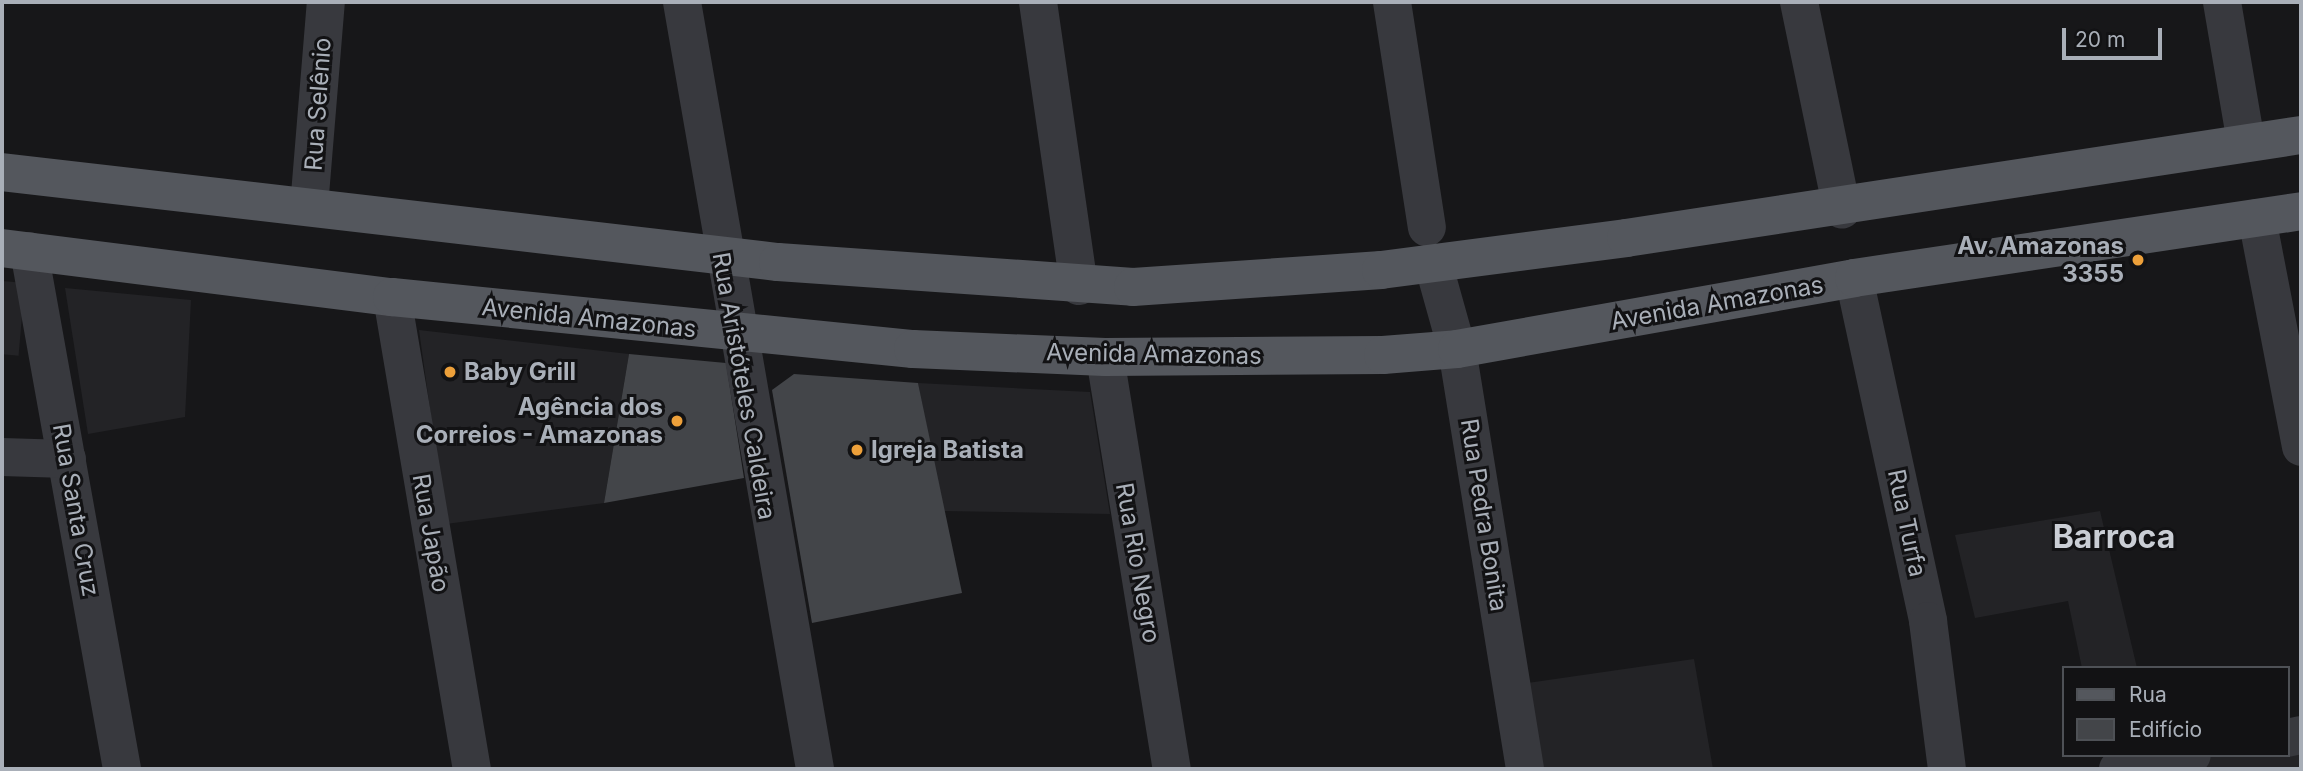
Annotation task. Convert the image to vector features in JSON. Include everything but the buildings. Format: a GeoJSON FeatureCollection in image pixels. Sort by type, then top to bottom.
{"type":"FeatureCollection","features":[{"type":"Feature","properties":{"kind":"main road"},"geometry":{"type":"LineString","coordinates":[[2,172],[721,255],[1079,286],[1430,245],[1842,210],[2301,135]]}},
{"type":"Feature","properties":{"kind":"main road","name":"Avenida Amazonas"},"geometry":{"type":"LineString","coordinates":[[15,250],[392,297],[736,334],[1105,357],[1457,349],[1854,278],[2301,211]]}},
{"type":"Feature","properties":{"kind":"street","name":"Rua Selênio"},"geometry":{"type":"LineString","coordinates":[[309,207],[326,2]]}},
{"type":"Feature","properties":{"kind":"street","name":"Rua Aristóteles Caldeira"},"geometry":{"type":"LineString","coordinates":[[682,2],[721,255],[815,769]]}},
{"type":"Feature","properties":{"kind":"street"},"geometry":{"type":"LineString","coordinates":[[1038,2],[1079,286]]}},
{"type":"Feature","properties":{"kind":"street","name":"Rua Pedra Bonita"},"geometry":{"type":"LineString","coordinates":[[1392,2],[1430,245],[1457,349],[1525,769]]}},
{"type":"Feature","properties":{"kind":"street"},"geometry":{"type":"LineString","coordinates":[[1798,2],[1842,210]]}},
{"type":"Feature","properties":{"kind":"street"},"geometry":{"type":"LineString","coordinates":[[2222,2],[2246,143]]}},
{"type":"Feature","properties":{"kind":"street"},"geometry":{"type":"LineString","coordinates":[[2257,219],[2301,447]]}},
{"type":"Feature","properties":{"kind":"street","name":"Rua Santa Cruz"},"geometry":{"type":"LineString","coordinates":[[15,250],[66,458],[122,769]]}},
{"type":"Feature","properties":{"kind":"street","name":"Rua Turfa"},"geometry":{"type":"LineString","coordinates":[[1854,278],[1928,621],[1947,769]]}},
{"type":"Feature","properties":{"kind":"street","name":"Rua Japão"},"geometry":{"type":"LineString","coordinates":[[392,297],[472,769]]}},
{"type":"Feature","properties":{"kind":"street","name":"Rua Rio Negro"},"geometry":{"type":"LineString","coordinates":[[1105,357],[1172,769]]}},
{"type":"Feature","properties":{"kind":"street"},"geometry":{"type":"LineString","coordinates":[[2,457],[66,458]]}},
{"type":"Feature","properties":{"kind":"street"},"geometry":{"type":"LineString","coordinates":[[2118,769],[2181,757]]}},
{"type":"Feature","properties":{"kind":"shaded area"},"geometry":{"type":"Polygon","coordinates":[[[2,281],[25,283],[19,356],[2,354],[2,281]]]}},
{"type":"Feature","properties":{"kind":"shaded area"},"geometry":{"type":"Polygon","coordinates":[[[65,288],[191,300],[185,417],[88,434],[65,288]]]}},
{"type":"Feature","properties":{"kind":"shaded area"},"geometry":{"type":"Polygon","coordinates":[[[419,330],[629,354],[604,503],[446,524],[419,330]]]}},
{"type":"Feature","properties":{"kind":"shaded area"},"geometry":{"type":"Polygon","coordinates":[[[918,383],[1090,392],[1110,514],[943,511],[918,383]]]}},
{"type":"Feature","properties":{"kind":"shaded area"},"geometry":{"type":"Polygon","coordinates":[[[2100,511],[2137,666],[2082,666],[2068,601],[1975,618],[1955,535],[2100,511]]]}},
{"type":"Feature","properties":{"kind":"shaded area"},"geometry":{"type":"Polygon","coordinates":[[[1694,659],[1713,769],[1536,769],[1521,684],[1694,659]]]}},
{"type":"Feature","properties":{"kind":"shaded area"},"geometry":{"type":"Polygon","coordinates":[[[2301,738],[2301,769],[2159,769],[2202,757],[2289,757],[2289,753],[2301,738]]]}},
{"type":"Feature","properties":{"kind":"place","name":"Av. Amazonas 3355"},"geometry":{"type":"Point","coordinates":[2138,260]}},
{"type":"Feature","properties":{"kind":"place","name":"Baby Grill"},"geometry":{"type":"Point","coordinates":[450,372]}},
{"type":"Feature","properties":{"kind":"place","name":"Agência dos Correios - Amazonas"},"geometry":{"type":"Point","coordinates":[677,421]}},
{"type":"Feature","properties":{"kind":"place","name":"Igreja Batista"},"geometry":{"type":"Point","coordinates":[857,450]}},
{"type":"Feature","properties":{"kind":"district","name":"Barroca"},"geometry":{"type":"Point","coordinates":[2114,537]}}]}
